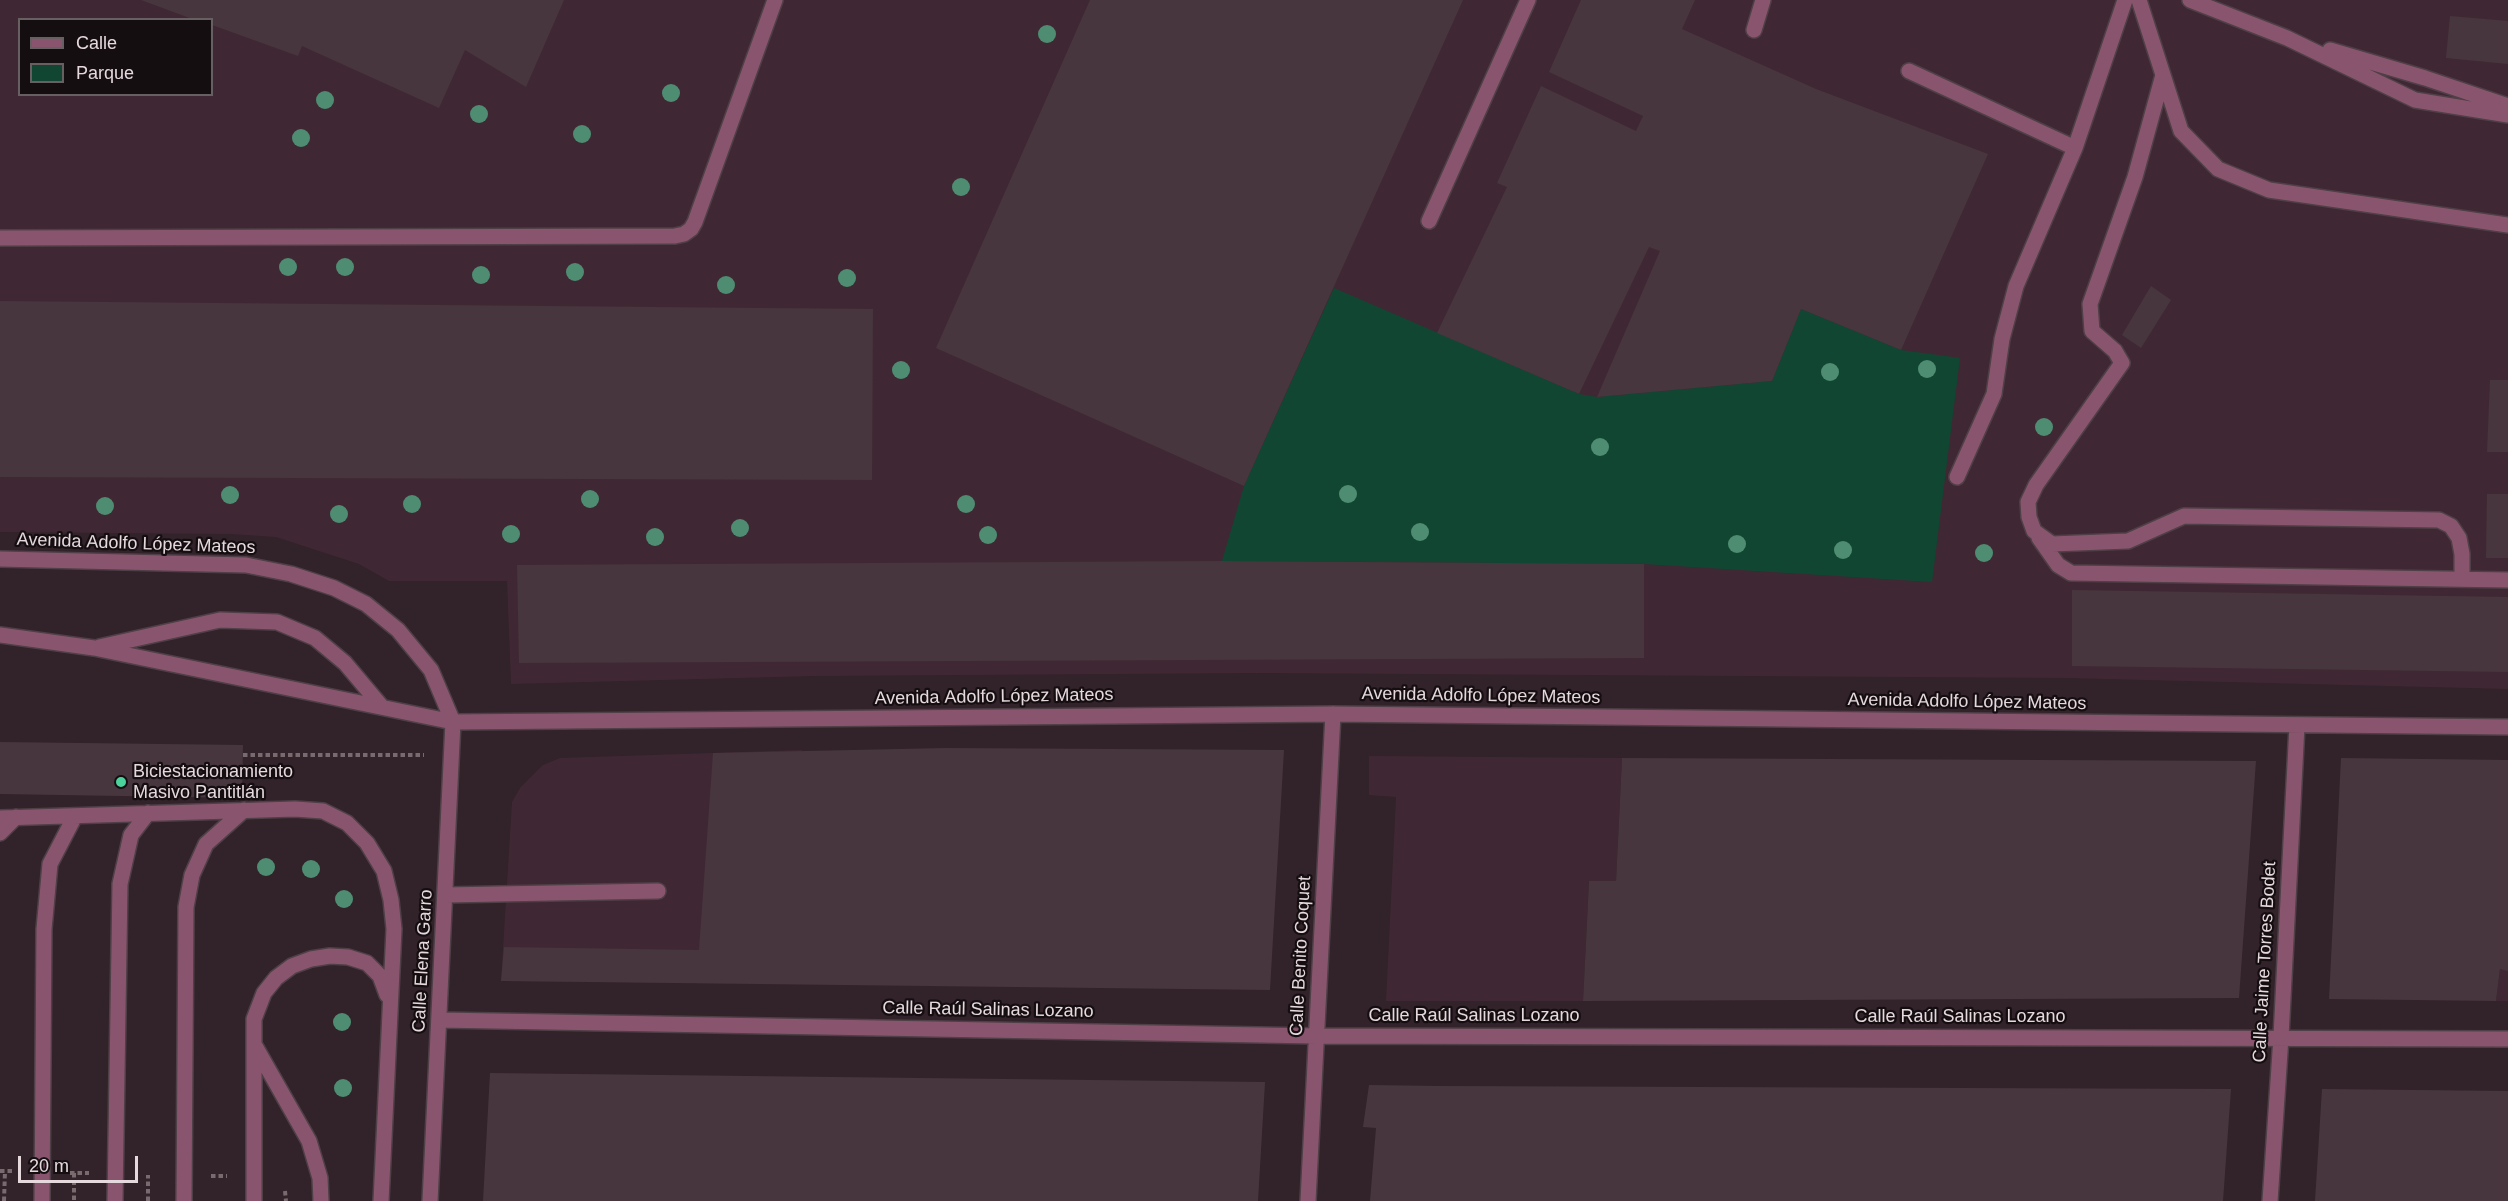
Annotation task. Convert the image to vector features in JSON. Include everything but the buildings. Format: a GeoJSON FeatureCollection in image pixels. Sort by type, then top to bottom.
{"type":"FeatureCollection","features":[{"type":"Feature","properties":{"kind":"street"},"geometry":{"type":"LineString","coordinates":[[0,238],[675,236],[684,234],[695,222],[775,0]]}},
{"type":"Feature","properties":{"kind":"street"},"geometry":{"type":"LineString","coordinates":[[1429,221],[1528,0]]}},
{"type":"Feature","properties":{"kind":"street"},"geometry":{"type":"LineString","coordinates":[[1754,30],[1762,0]]}},
{"type":"Feature","properties":{"kind":"street"},"geometry":{"type":"LineString","coordinates":[[1957,477],[1994,394],[2002,339],[2016,286],[2075,148],[2125,0]]}},
{"type":"Feature","properties":{"kind":"street"},"geometry":{"type":"LineString","coordinates":[[2139,0],[2181,131],[2218,169],[2269,190],[2508,225]]}},
{"type":"Feature","properties":{"kind":"street"},"geometry":{"type":"LineString","coordinates":[[2190,0],[2287,38],[2415,100],[2508,115]]}},
{"type":"Feature","properties":{"kind":"street"},"geometry":{"type":"LineString","coordinates":[[2287,38],[2425,78],[2508,106]]}},
{"type":"Feature","properties":{"kind":"street"},"geometry":{"type":"LineString","coordinates":[[1909,71],[2075,148]]}},
{"type":"Feature","properties":{"kind":"street"},"geometry":{"type":"LineString","coordinates":[[2163,75],[2135,177],[2090,304],[2092,331],[2115,351],[2122,363],[2036,484],[2028,502],[2029,517],[2034,531],[2048,554],[2058,565],[2071,573],[2508,580]]}},
{"type":"Feature","properties":{"kind":"street"},"geometry":{"type":"LineString","coordinates":[[2034,531],[2052,544],[2128,541],[2184,516],[2439,520],[2451,526],[2458,538],[2462,554],[2462,579]]}},
{"type":"Feature","properties":{"kind":"street","name":"Avenida Adolfo López Mateos"},"geometry":{"type":"LineString","coordinates":[[0,559],[246,565],[291,574],[334,588],[366,604],[398,630],[431,670],[453,722]]}},
{"type":"Feature","properties":{"kind":"street"},"geometry":{"type":"LineString","coordinates":[[94,648],[220,620],[277,622],[315,639],[345,663],[382,707]]}},
{"type":"Feature","properties":{"kind":"street","name":"Avenida Adolfo López Mateos"},"geometry":{"type":"LineString","coordinates":[[0,635],[94,648],[453,722],[1333,714],[2508,727]]}},
{"type":"Feature","properties":{"kind":"street","name":"Calle Benito Coquet"},"geometry":{"type":"LineString","coordinates":[[1308,1201],[1333,714]]}},
{"type":"Feature","properties":{"kind":"street","name":"Calle Elena Garro"},"geometry":{"type":"LineString","coordinates":[[430,1201],[453,722]]}},
{"type":"Feature","properties":{"kind":"street","name":"Calle Jaime Torres Bodet"},"geometry":{"type":"LineString","coordinates":[[2270,1201],[2297,725]]}},
{"type":"Feature","properties":{"kind":"street"},"geometry":{"type":"LineString","coordinates":[[0,818],[295,809],[323,811],[347,823],[367,843],[384,871],[391,900],[394,929],[381,1201]]}},
{"type":"Feature","properties":{"kind":"street"},"geometry":{"type":"LineString","coordinates":[[184,1201],[186,908],[192,875],[206,844],[244,810]]}},
{"type":"Feature","properties":{"kind":"street"},"geometry":{"type":"LineString","coordinates":[[115,1201],[120,884],[131,835],[148,813]]}},
{"type":"Feature","properties":{"kind":"street"},"geometry":{"type":"LineString","coordinates":[[42,1201],[44,929],[50,864],[75,816]]}},
{"type":"Feature","properties":{"kind":"street"},"geometry":{"type":"LineString","coordinates":[[0,833],[16,817]]}},
{"type":"Feature","properties":{"kind":"street"},"geometry":{"type":"LineString","coordinates":[[445,895],[658,891]]}},
{"type":"Feature","properties":{"kind":"street"},"geometry":{"type":"LineString","coordinates":[[254,1201],[254,1019],[264,993],[276,978],[292,966],[311,959],[330,956],[348,957],[367,963],[380,976],[390,1000]]}},
{"type":"Feature","properties":{"kind":"street","name":"Calle Raúl Salinas Lozano"},"geometry":{"type":"LineString","coordinates":[[440,1020],[1316,1036],[2508,1039]]}},
{"type":"Feature","properties":{"kind":"street"},"geometry":{"type":"LineString","coordinates":[[255,1046],[309,1140],[320,1178],[321,1201]]}},
{"type":"Feature","properties":{"kind":"path"},"geometry":{"type":"LineString","coordinates":[[243,755],[452,755]]}},
{"type":"Feature","properties":{"kind":"path"},"geometry":{"type":"LineString","coordinates":[[4,1201],[5,1171]]}},
{"type":"Feature","properties":{"kind":"path"},"geometry":{"type":"LineString","coordinates":[[74,1173],[74,1201]]}},
{"type":"Feature","properties":{"kind":"path"},"geometry":{"type":"LineString","coordinates":[[147,1201],[148,1175]]}},
{"type":"Feature","properties":{"kind":"shaded area"},"geometry":{"type":"Polygon","coordinates":[[[0,0],[2508,0],[2508,689],[2066,678],[1259,673],[815,676],[511,684],[507,581],[389,581],[359,564],[276,537],[231,534],[0,532],[0,0]]]}},
{"type":"Feature","properties":{"kind":"shaded area"},"geometry":{"type":"Polygon","coordinates":[[[802,750],[786,984],[501,981],[512,802],[520,788],[543,765],[560,758],[802,750]]]}},
{"type":"Feature","properties":{"kind":"shaded area"},"geometry":{"type":"Polygon","coordinates":[[[1369,756],[1622,758],[1616,881],[1589,881],[1583,1001],[1386,1001],[1396,797],[1369,795],[1369,756]]]}},
{"type":"Feature","properties":{"kind":"shaded area"},"geometry":{"type":"Polygon","coordinates":[[[2508,909],[2508,1001],[2496,1001],[2500,969],[2508,909]]]}},
{"type":"Feature","properties":{"kind":"green space"},"geometry":{"type":"Polygon","coordinates":[[[1334,288],[1579,394],[1597,397],[1772,381],[1801,309],[1901,350],[1960,358],[1932,582],[1644,564],[1222,561],[1244,486],[1334,288]]]}},
{"type":"Feature","properties":{"kind":"place","name":"Biciestacionamiento Masivo Pantitlán"},"geometry":{"type":"Point","coordinates":[121,782]}}]}
